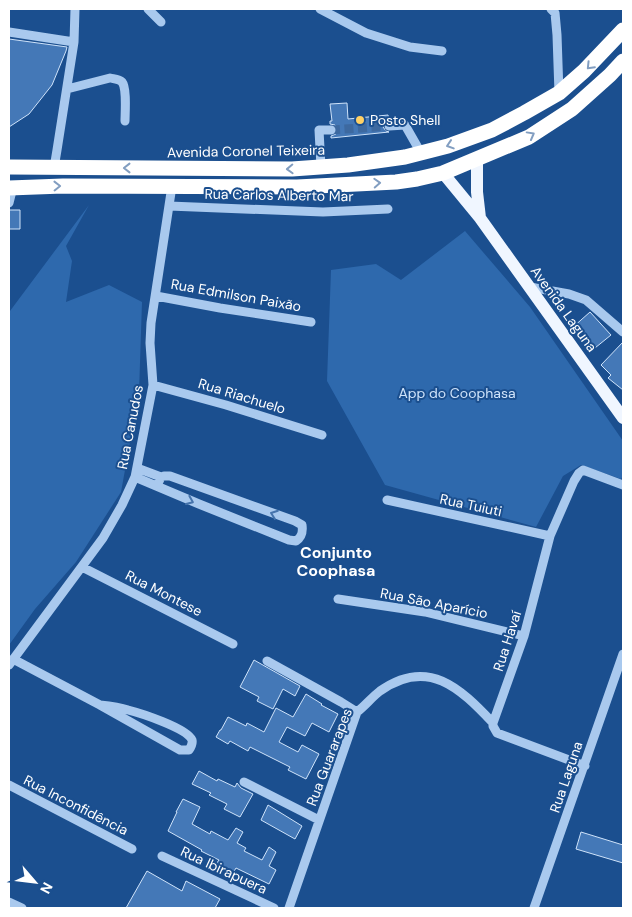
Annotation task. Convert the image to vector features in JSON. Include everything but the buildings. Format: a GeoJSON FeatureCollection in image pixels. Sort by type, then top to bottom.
{"type":"FeatureCollection","features":[{"type":"Feature","properties":{"kind":"highway","name":"Avenida Coronel Teixeira"},"geometry":{"type":"LineString","coordinates":[[9,167],[292,169],[348,165],[405,157],[448,146],[492,130],[559,93],[584,72],[623,30]]}},
{"type":"Feature","properties":{"kind":"highway"},"geometry":{"type":"LineString","coordinates":[[11,188],[62,186],[297,187],[396,182],[416,179],[443,173],[529,137],[572,109],[623,61]]}},
{"type":"Feature","properties":{"kind":"main road","name":"Avenida Laguna"},"geometry":{"type":"LineString","coordinates":[[477,160],[477,192],[480,218]]}},
{"type":"Feature","properties":{"kind":"main road","name":"Avenida Laguna"},"geometry":{"type":"LineString","coordinates":[[443,173],[480,218],[623,418]]}},
{"type":"Feature","properties":{"kind":"street"},"geometry":{"type":"LineString","coordinates":[[54,168],[74,42],[75,9]]}},
{"type":"Feature","properties":{"kind":"street"},"geometry":{"type":"LineString","coordinates":[[148,9],[161,22]]}},
{"type":"Feature","properties":{"kind":"street"},"geometry":{"type":"LineString","coordinates":[[320,9],[366,33],[410,47],[442,52]]}},
{"type":"Feature","properties":{"kind":"street"},"geometry":{"type":"LineString","coordinates":[[551,9],[555,13],[556,21],[559,93]]}},
{"type":"Feature","properties":{"kind":"street"},"geometry":{"type":"LineString","coordinates":[[9,32],[74,42]]}},
{"type":"Feature","properties":{"kind":"street"},"geometry":{"type":"LineString","coordinates":[[67,89],[110,78],[117,79],[122,82],[124,88],[125,121]]}},
{"type":"Feature","properties":{"kind":"street"},"geometry":{"type":"LineString","coordinates":[[389,126],[405,125],[421,153]]}},
{"type":"Feature","properties":{"kind":"street"},"geometry":{"type":"LineString","coordinates":[[321,167],[319,130],[331,130]]}},
{"type":"Feature","properties":{"kind":"street","name":"Rua Canudos"},"geometry":{"type":"LineString","coordinates":[[11,662],[103,538],[122,505],[136,473],[153,385],[150,343],[172,186]]}},
{"type":"Feature","properties":{"kind":"street"},"geometry":{"type":"LineString","coordinates":[[9,202],[11,188]]}},
{"type":"Feature","properties":{"kind":"street","name":"Rua Carlos Alberto Mar"},"geometry":{"type":"LineString","coordinates":[[169,206],[323,212],[388,209]]}},
{"type":"Feature","properties":{"kind":"street"},"geometry":{"type":"LineString","coordinates":[[530,287],[568,294],[586,300],[623,332]]}},
{"type":"Feature","properties":{"kind":"street","name":"Rua Edmilson Paixão"},"geometry":{"type":"LineString","coordinates":[[156,296],[311,322]]}},
{"type":"Feature","properties":{"kind":"street","name":"Rua Riachuelo"},"geometry":{"type":"LineString","coordinates":[[153,385],[226,405],[322,435]]}},
{"type":"Feature","properties":{"kind":"street","name":"Rua Havaí"},"geometry":{"type":"LineString","coordinates":[[493,723],[524,636],[550,536],[569,490],[579,473],[584,470],[623,485]]}},
{"type":"Feature","properties":{"kind":"street"},"geometry":{"type":"LineString","coordinates":[[136,473],[276,535],[289,540],[296,540],[300,537],[302,525],[295,521],[170,476],[164,476],[159,482]]}},
{"type":"Feature","properties":{"kind":"street","name":"Rua Tuiuti"},"geometry":{"type":"LineString","coordinates":[[387,500],[550,536]]}},
{"type":"Feature","properties":{"kind":"street","name":"Rua Montese"},"geometry":{"type":"LineString","coordinates":[[82,567],[233,644]]}},
{"type":"Feature","properties":{"kind":"street","name":"Rua São Aparício"},"geometry":{"type":"LineString","coordinates":[[338,599],[426,612],[524,636]]}},
{"type":"Feature","properties":{"kind":"street","name":"Rua Laguna"},"geometry":{"type":"LineString","coordinates":[[534,908],[623,654]]}},
{"type":"Feature","properties":{"kind":"street"},"geometry":{"type":"LineString","coordinates":[[266,661],[357,712]]}},
{"type":"Feature","properties":{"kind":"street"},"geometry":{"type":"LineString","coordinates":[[11,662],[100,705],[180,750],[188,750],[192,746],[191,738],[182,731],[158,719],[129,710],[100,705]]}},
{"type":"Feature","properties":{"kind":"street","name":"Rua Guararapes"},"geometry":{"type":"LineString","coordinates":[[288,908],[357,712],[380,692],[400,680],[420,676],[432,677],[449,684],[479,708],[493,723]]}},
{"type":"Feature","properties":{"kind":"street"},"geometry":{"type":"LineString","coordinates":[[493,723],[497,733],[585,766]]}},
{"type":"Feature","properties":{"kind":"street"},"geometry":{"type":"LineString","coordinates":[[244,782],[319,820]]}},
{"type":"Feature","properties":{"kind":"street","name":"Rua Inconfidência"},"geometry":{"type":"LineString","coordinates":[[9,786],[132,849]]}},
{"type":"Feature","properties":{"kind":"street","name":"Rua Ibirapuera"},"geometry":{"type":"LineString","coordinates":[[162,856],[274,908]]}},
{"type":"Feature","properties":{"kind":"street"},"geometry":{"type":"LineString","coordinates":[[9,902],[22,908]]}},
{"type":"Feature","properties":{"kind":"green space"},"geometry":{"type":"Polygon","coordinates":[[[89,205],[66,246],[72,261],[66,302],[109,285],[142,302],[139,393],[121,492],[76,562],[35,609],[9,645],[9,310],[89,205]]]}},
{"type":"Feature","properties":{"kind":"green space","name":"App do Coophasa"},"geometry":{"type":"Polygon","coordinates":[[[465,231],[530,307],[623,441],[623,476],[621,479],[581,465],[563,476],[536,527],[385,485],[327,381],[331,270],[376,264],[401,280],[465,231]]]}},
{"type":"Feature","properties":{"kind":"tunnel"},"geometry":{"type":"LineString","coordinates":[[331,130],[389,126]]}},
{"type":"Feature","properties":{"kind":"place","name":"Posto Shell"},"geometry":{"type":"Point","coordinates":[360,120]}},
{"type":"Feature","properties":{"kind":"district","name":"Conjunto Coophasa"},"geometry":{"type":"Point","coordinates":[336,561]}}]}
